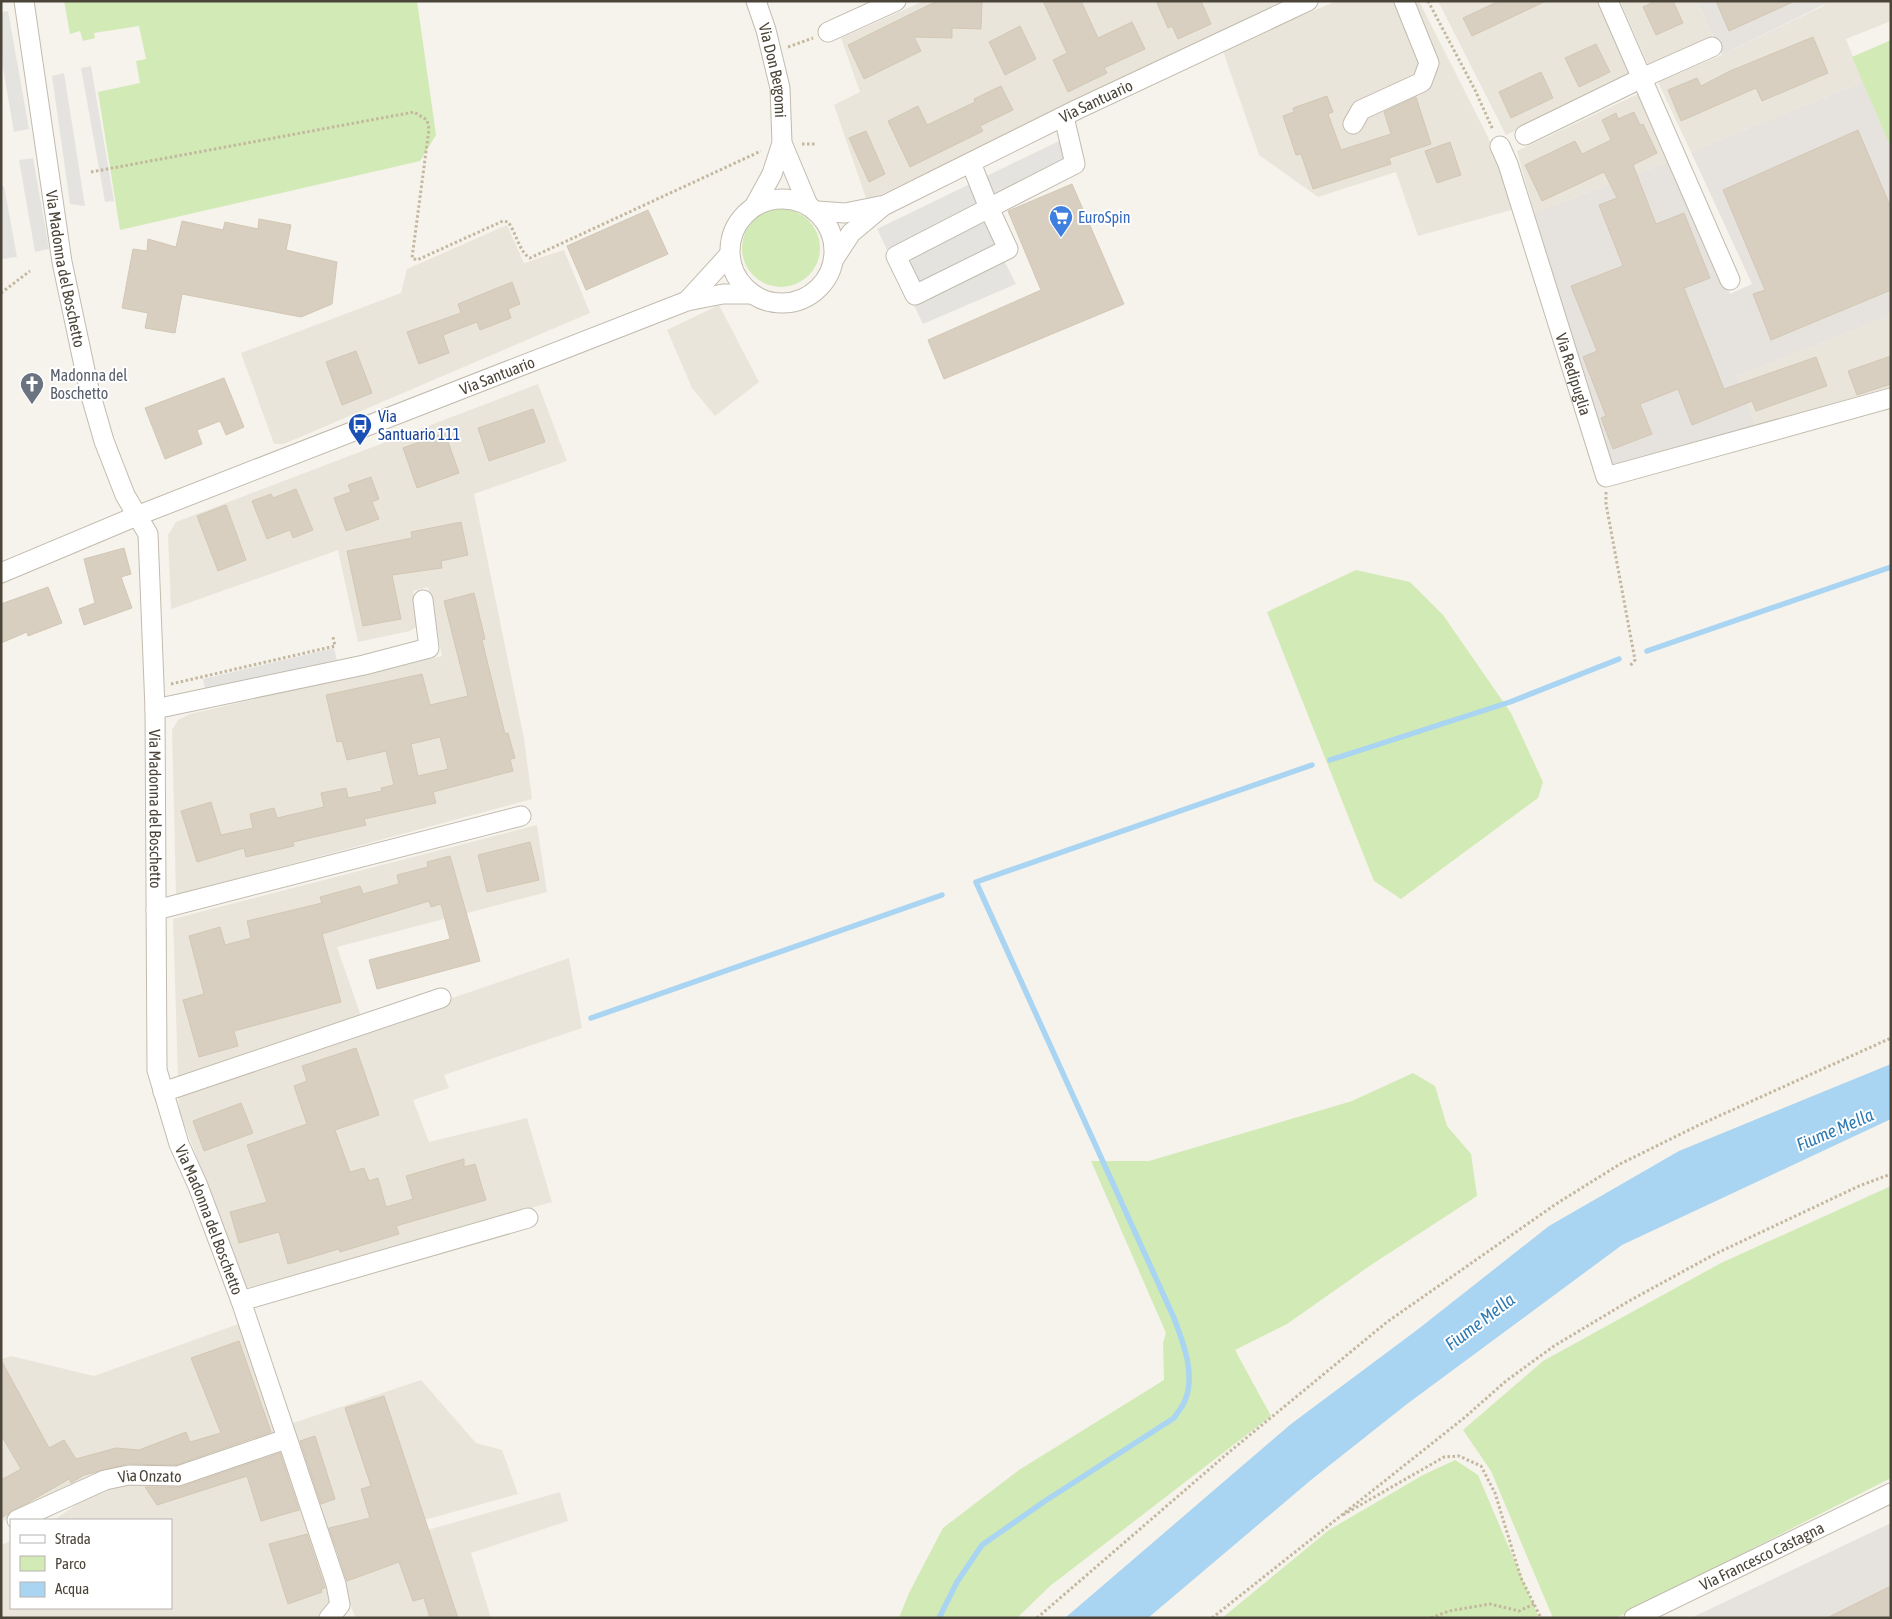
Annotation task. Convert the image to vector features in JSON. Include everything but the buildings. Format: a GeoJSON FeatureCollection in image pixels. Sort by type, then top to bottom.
{"type":"FeatureCollection","features":[{"type":"Feature","properties":{"kind":"street","name":"Via Madonna del Boschetto"},"geometry":{"type":"LineString","coordinates":[[24,1],[62,262],[89,389],[104,441],[125,495],[139,515],[148,534],[155,709],[157,1070],[179,1144],[198,1186],[241,1301],[333,1575],[334,1611]]}},
{"type":"Feature","properties":{"kind":"street","name":"Via Don Bergomi"},"geometry":{"type":"LineString","coordinates":[[755,205],[772,174],[782,143],[780,88],[766,30],[756,1]]}},
{"type":"Feature","properties":{"kind":"street"},"geometry":{"type":"LineString","coordinates":[[828,32],[896,1]]}},
{"type":"Feature","properties":{"kind":"street","name":"Via Santuario"},"geometry":{"type":"LineString","coordinates":[[834,259],[851,233],[885,205],[1064,117],[1308,1]]}},
{"type":"Feature","properties":{"kind":"street"},"geometry":{"type":"LineString","coordinates":[[1353,124],[1361,110],[1422,82],[1428,63],[1404,1]]}},
{"type":"Feature","properties":{"kind":"street"},"geometry":{"type":"LineString","coordinates":[[1608,1],[1730,280]]}},
{"type":"Feature","properties":{"kind":"street"},"geometry":{"type":"LineString","coordinates":[[1525,135],[1642,78],[1712,47]]}},
{"type":"Feature","properties":{"kind":"street"},"geometry":{"type":"LineString","coordinates":[[971,163],[989,208],[1008,249],[915,295],[896,256],[989,208],[1076,164],[1064,117]]}},
{"type":"Feature","properties":{"kind":"street","name":"Via Don Bergomi"},"geometry":{"type":"LineString","coordinates":[[782,143],[812,208]]}},
{"type":"Feature","properties":{"kind":"street","name":"Via Redipuglia"},"geometry":{"type":"LineString","coordinates":[[1500,146],[1508,164],[1606,477]]}},
{"type":"Feature","properties":{"kind":"street"},"geometry":{"type":"LineString","coordinates":[[772,199],[790,199],[812,208],[828,225],[834,241],[834,259],[829,275],[824,283],[818,290],[803,300],[786,304],[769,302],[752,294],[741,284],[733,270],[729,255],[732,235],[741,218],[755,205],[772,199]]}},
{"type":"Feature","properties":{"kind":"street","name":"Via Santuario"},"geometry":{"type":"LineString","coordinates":[[812,208],[845,213],[885,205]]}},
{"type":"Feature","properties":{"kind":"street","name":"Via Santuario"},"geometry":{"type":"LineString","coordinates":[[687,301],[729,255]]}},
{"type":"Feature","properties":{"kind":"street","name":"Via Santuario"},"geometry":{"type":"LineString","coordinates":[[1,573],[139,515],[687,301],[723,294],[752,294]]}},
{"type":"Feature","properties":{"kind":"street"},"geometry":{"type":"LineString","coordinates":[[1606,477],[1891,398]]}},
{"type":"Feature","properties":{"kind":"street"},"geometry":{"type":"LineString","coordinates":[[155,709],[364,665],[429,648],[423,600]]}},
{"type":"Feature","properties":{"kind":"street"},"geometry":{"type":"LineString","coordinates":[[156,910],[521,816]]}},
{"type":"Feature","properties":{"kind":"street"},"geometry":{"type":"LineString","coordinates":[[163,1092],[441,998]]}},
{"type":"Feature","properties":{"kind":"street"},"geometry":{"type":"LineString","coordinates":[[241,1301],[528,1218]]}},
{"type":"Feature","properties":{"kind":"street","name":"Via Onzato"},"geometry":{"type":"LineString","coordinates":[[19,1519],[105,1480],[129,1475],[178,1476],[286,1439]]}},
{"type":"Feature","properties":{"kind":"street","name":"Via Francesco Castagna"},"geometry":{"type":"LineString","coordinates":[[1634,1618],[1891,1494]]}},
{"type":"Feature","properties":{"kind":"path"},"geometry":{"type":"LineString","coordinates":[[1428,1],[1475,90],[1500,146]]}},
{"type":"Feature","properties":{"kind":"path"},"geometry":{"type":"LineString","coordinates":[[783,49],[828,32]]}},
{"type":"Feature","properties":{"kind":"path"},"geometry":{"type":"LineString","coordinates":[[90,172],[414,112],[427,120],[429,130],[412,258],[418,260],[503,221],[508,222],[512,227],[525,255],[530,258],[755,156],[763,150]]}},
{"type":"Feature","properties":{"kind":"path"},"geometry":{"type":"LineString","coordinates":[[1,293],[30,270]]}},
{"type":"Feature","properties":{"kind":"path"},"geometry":{"type":"LineString","coordinates":[[1606,477],[1606,504],[1635,660],[1629,667]]}},
{"type":"Feature","properties":{"kind":"path"},"geometry":{"type":"LineString","coordinates":[[154,688],[334,646],[333,637]]}},
{"type":"Feature","properties":{"kind":"path"},"geometry":{"type":"LineString","coordinates":[[1037,1618],[1228,1453],[1387,1322],[1556,1204],[1620,1164],[1690,1129],[1799,1078],[1891,1038]]}},
{"type":"Feature","properties":{"kind":"path"},"geometry":{"type":"LineString","coordinates":[[1212,1618],[1464,1418],[1506,1380],[1554,1346],[1629,1301],[1715,1254],[1859,1186],[1891,1174]]}},
{"type":"Feature","properties":{"kind":"path"},"geometry":{"type":"LineString","coordinates":[[1336,1518],[1444,1457],[1459,1456],[1481,1466],[1495,1493],[1521,1578],[1541,1618]]}},
{"type":"Feature","properties":{"kind":"path"},"geometry":{"type":"LineString","coordinates":[[1431,1618],[1449,1611],[1490,1604],[1519,1611],[1534,1604]]}},
{"type":"Feature","properties":{"kind":"shaded area"},"geometry":{"type":"Polygon","coordinates":[[[924,1],[1289,1],[867,201],[834,105],[860,92],[841,38],[924,1]]]}},
{"type":"Feature","properties":{"kind":"shaded area"},"geometry":{"type":"Polygon","coordinates":[[[1337,1],[1419,1],[1488,137],[1515,209],[1418,236],[1396,172],[1318,197],[1259,155],[1222,48],[1337,1]]]}},
{"type":"Feature","properties":{"kind":"shaded area"},"geometry":{"type":"Polygon","coordinates":[[[1438,1],[1598,1],[1630,77],[1506,135],[1438,1]]]}},
{"type":"Feature","properties":{"kind":"shaded area"},"geometry":{"type":"Polygon","coordinates":[[[1620,1],[1697,1],[1713,36],[1649,67],[1620,1]]]}},
{"type":"Feature","properties":{"kind":"shaded area"},"geometry":{"type":"Polygon","coordinates":[[[1697,1],[1824,1],[1825,4],[1722,55],[1697,1]]]}},
{"type":"Feature","properties":{"kind":"shaded area"},"geometry":{"type":"Polygon","coordinates":[[[1824,1],[1891,1],[1891,21],[1846,39],[1863,82],[1691,152],[1658,82],[1722,55],[1825,5],[1824,1]]]}},
{"type":"Feature","properties":{"kind":"shaded area"},"geometry":{"type":"Polygon","coordinates":[[[8,11],[29,129],[14,132],[1,56],[1,12],[8,11]]]}},
{"type":"Feature","properties":{"kind":"shaded area"},"geometry":{"type":"Polygon","coordinates":[[[91,66],[114,201],[105,202],[81,68],[91,66]]]}},
{"type":"Feature","properties":{"kind":"shaded area"},"geometry":{"type":"Polygon","coordinates":[[[64,73],[85,206],[70,204],[52,76],[64,73]]]}},
{"type":"Feature","properties":{"kind":"shaded area"},"geometry":{"type":"Polygon","coordinates":[[[1863,82],[1891,148],[1891,315],[1737,376],[1757,428],[1613,470],[1534,213],[1669,162],[1730,294],[1752,284],[1691,152],[1863,82]]]}},
{"type":"Feature","properties":{"kind":"shaded area"},"geometry":{"type":"Polygon","coordinates":[[[1638,94],[1669,162],[1534,213],[1517,151],[1638,94]]]}},
{"type":"Feature","properties":{"kind":"shaded area"},"geometry":{"type":"Polygon","coordinates":[[[1059,141],[1065,161],[975,204],[1016,284],[923,324],[877,229],[1059,141]]]}},
{"type":"Feature","properties":{"kind":"shaded area"},"geometry":{"type":"Polygon","coordinates":[[[33,158],[49,249],[35,252],[19,160],[33,158]]]}},
{"type":"Feature","properties":{"kind":"shaded area"},"geometry":{"type":"Polygon","coordinates":[[[1,186],[4,186],[17,257],[2,259],[1,186]]]}},
{"type":"Feature","properties":{"kind":"shaded area"},"geometry":{"type":"Polygon","coordinates":[[[507,225],[524,263],[564,250],[590,313],[284,444],[274,444],[241,353],[401,293],[407,269],[507,225]]]}},
{"type":"Feature","properties":{"kind":"shaded area"},"geometry":{"type":"Polygon","coordinates":[[[719,305],[759,382],[715,416],[692,388],[667,330],[719,305]]]}},
{"type":"Feature","properties":{"kind":"shaded area"},"geometry":{"type":"Polygon","coordinates":[[[1891,315],[1891,390],[1757,428],[1737,376],[1891,315]]]}},
{"type":"Feature","properties":{"kind":"shaded area"},"geometry":{"type":"Polygon","coordinates":[[[538,384],[567,461],[474,494],[524,739],[532,799],[176,895],[172,730],[178,720],[190,714],[442,656],[428,587],[413,591],[419,620],[416,627],[410,631],[358,642],[338,550],[171,609],[168,535],[176,522],[538,384]]]}},
{"type":"Feature","properties":{"kind":"shaded area"},"geometry":{"type":"Polygon","coordinates":[[[334,648],[338,665],[206,696],[203,679],[334,648]]]}},
{"type":"Feature","properties":{"kind":"shaded area"},"geometry":{"type":"Polygon","coordinates":[[[537,825],[547,892],[337,947],[365,1028],[569,958],[582,1028],[444,1075],[449,1088],[413,1100],[429,1142],[527,1118],[552,1202],[247,1288],[179,1111],[173,919],[537,825]]]}},
{"type":"Feature","properties":{"kind":"shaded area"},"geometry":{"type":"Polygon","coordinates":[[[244,1322],[279,1433],[182,1471],[75,1485],[1,1522],[1,1359],[11,1356],[94,1376],[244,1322]]]}},
{"type":"Feature","properties":{"kind":"shaded area"},"geometry":{"type":"Polygon","coordinates":[[[421,1380],[476,1443],[502,1450],[518,1494],[330,1546],[287,1425],[421,1380]]]}},
{"type":"Feature","properties":{"kind":"shaded area"},"geometry":{"type":"Polygon","coordinates":[[[282,1446],[345,1618],[1,1618],[1,1545],[10,1541],[10,1609],[172,1609],[172,1519],[55,1519],[92,1494],[131,1480],[282,1446]]]}},
{"type":"Feature","properties":{"kind":"shaded area"},"geometry":{"type":"Polygon","coordinates":[[[560,1492],[568,1521],[471,1553],[491,1618],[356,1618],[334,1557],[560,1492]]]}},
{"type":"Feature","properties":{"kind":"shaded area"},"geometry":{"type":"Polygon","coordinates":[[[1891,1523],[1891,1618],[1691,1618],[1891,1523]]]}},
{"type":"Feature","properties":{"kind":"green space"},"geometry":{"type":"Polygon","coordinates":[[[64,1],[417,1],[436,135],[420,161],[120,230],[98,92],[140,83],[136,61],[146,59],[139,26],[94,33],[95,38],[83,41],[80,31],[70,34],[64,1]]]}},
{"type":"Feature","properties":{"kind":"green space"},"geometry":{"type":"Polygon","coordinates":[[[1891,40],[1891,148],[1852,57],[1891,40]]]}},
{"type":"Feature","properties":{"kind":"green space"},"geometry":{"type":"Polygon","coordinates":[[[781,209],[796,212],[809,220],[817,233],[820,248],[817,263],[809,276],[796,284],[781,287],[766,284],[753,276],[745,263],[742,248],[745,233],[753,220],[766,212],[781,209]]]}},
{"type":"Feature","properties":{"kind":"green space"},"geometry":{"type":"Polygon","coordinates":[[[1356,570],[1410,582],[1443,615],[1511,713],[1543,782],[1538,798],[1401,899],[1374,881],[1267,612],[1356,570]]]}},
{"type":"Feature","properties":{"kind":"green space"},"geometry":{"type":"Polygon","coordinates":[[[1413,1073],[1435,1086],[1447,1126],[1471,1154],[1477,1196],[1371,1265],[1287,1324],[1235,1350],[1271,1416],[1050,1586],[1017,1618],[899,1618],[909,1593],[943,1528],[1019,1470],[1164,1380],[1163,1343],[1166,1333],[1091,1161],[1149,1161],[1352,1101],[1413,1073]]]}},
{"type":"Feature","properties":{"kind":"green space"},"geometry":{"type":"Polygon","coordinates":[[[1891,1186],[1891,1478],[1616,1618],[1553,1618],[1491,1471],[1463,1430],[1543,1361],[1721,1263],[1891,1186]]]}},
{"type":"Feature","properties":{"kind":"green space"},"geometry":{"type":"Polygon","coordinates":[[[1455,1460],[1478,1475],[1539,1618],[1222,1618],[1329,1530],[1423,1475],[1455,1460]]]}},
{"type":"Feature","properties":{"kind":"water","name":"Fiume Mella"},"geometry":{"type":"Polygon","coordinates":[[[1891,1064],[1891,1119],[1622,1245],[1407,1404],[1311,1480],[1148,1618],[1065,1618],[1291,1424],[1417,1330],[1549,1226],[1679,1151],[1891,1064]]]}},
{"type":"Feature","properties":{"kind":"waterway"},"geometry":{"type":"LineString","coordinates":[[1647,651],[1891,567]]}},
{"type":"Feature","properties":{"kind":"waterway"},"geometry":{"type":"LineString","coordinates":[[1330,760],[1510,702],[1619,659]]}},
{"type":"Feature","properties":{"kind":"waterway"},"geometry":{"type":"LineString","coordinates":[[939,1618],[957,1582],[982,1545],[1045,1501],[1174,1418],[1185,1401],[1189,1378],[1187,1357],[1174,1318],[976,882],[1312,765]]}},
{"type":"Feature","properties":{"kind":"waterway"},"geometry":{"type":"LineString","coordinates":[[591,1018],[942,895]]}},
{"type":"Feature","properties":{"kind":"place","name":"EuroSpin"},"geometry":{"type":"Point","coordinates":[1061,238]}},
{"type":"Feature","properties":{"kind":"place","name":"Madonna del Boschetto"},"geometry":{"type":"Point","coordinates":[32,405]}},
{"type":"Feature","properties":{"kind":"place","name":"Via Santuario 111"},"geometry":{"type":"Point","coordinates":[360,446]}}]}
